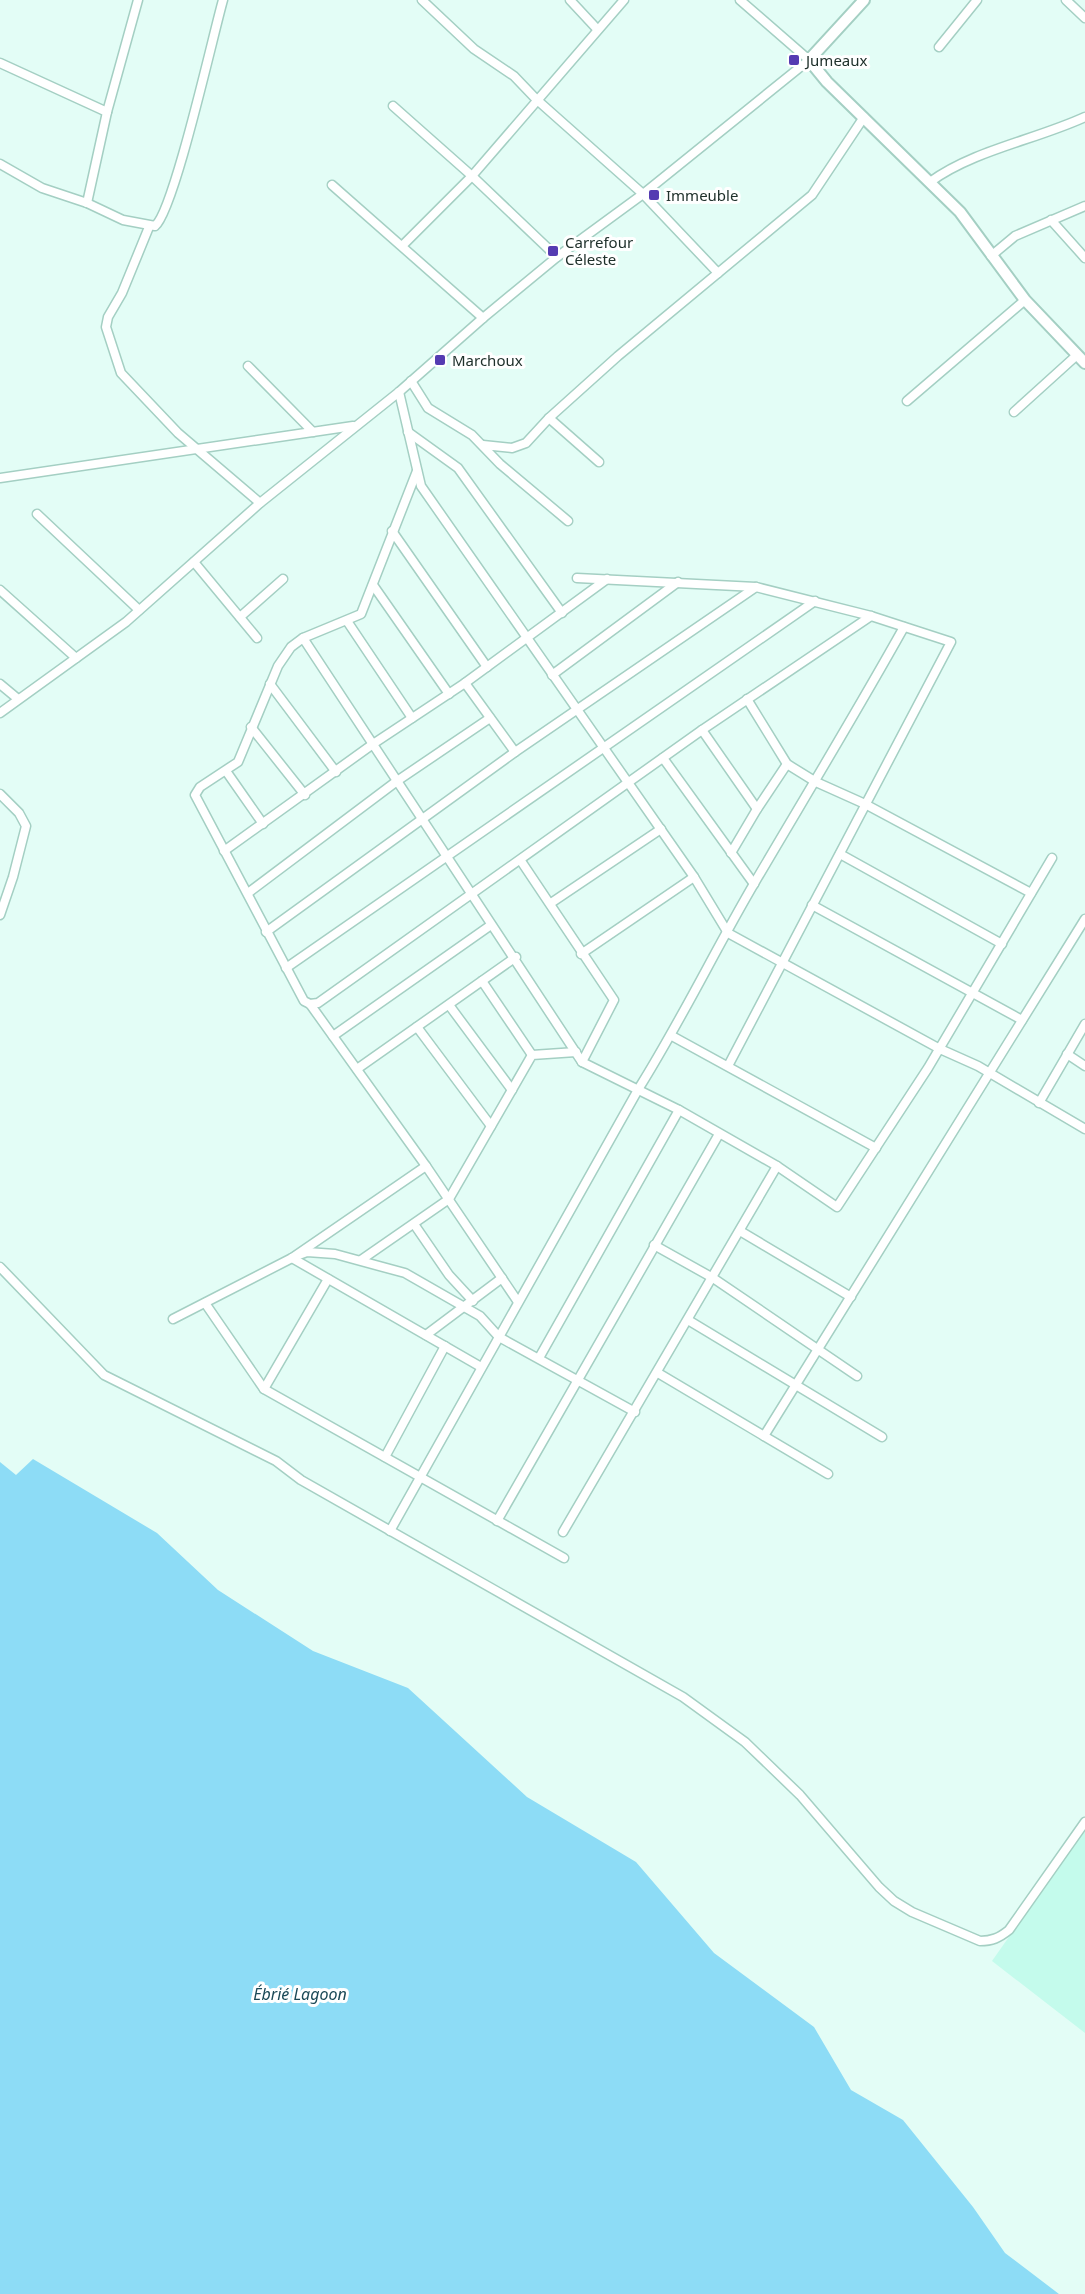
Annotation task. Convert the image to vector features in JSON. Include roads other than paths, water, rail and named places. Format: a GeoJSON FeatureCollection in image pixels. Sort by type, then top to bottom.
{"type":"FeatureCollection","features":[{"type":"Feature","properties":{"kind":"street"},"geometry":{"type":"LineString","coordinates":[[87,203],[107,112],[138,0]]}},
{"type":"Feature","properties":{"kind":"street"},"geometry":{"type":"LineString","coordinates":[[0,164],[42,188],[87,203],[123,220],[149,226],[161,221],[223,0]]}},
{"type":"Feature","properties":{"kind":"street"},"geometry":{"type":"LineString","coordinates":[[422,0],[474,49],[514,76],[536,99],[643,194],[718,273]]}},
{"type":"Feature","properties":{"kind":"street"},"geometry":{"type":"LineString","coordinates":[[570,0],[597,29]]}},
{"type":"Feature","properties":{"kind":"street"},"geometry":{"type":"LineString","coordinates":[[403,245],[472,176],[536,99],[624,0]]}},
{"type":"Feature","properties":{"kind":"street"},"geometry":{"type":"LineString","coordinates":[[740,0],[809,60],[827,82],[960,212],[1025,300],[1085,363]]}},
{"type":"Feature","properties":{"kind":"street"},"geometry":{"type":"LineString","coordinates":[[0,713],[139,610],[260,503],[353,426],[399,392],[556,257],[643,194],[809,60],[864,0]]}},
{"type":"Feature","properties":{"kind":"street"},"geometry":{"type":"LineString","coordinates":[[939,47],[977,0]]}},
{"type":"Feature","properties":{"kind":"street"},"geometry":{"type":"LineString","coordinates":[[1066,0],[1083,12]]}},
{"type":"Feature","properties":{"kind":"street"},"geometry":{"type":"LineString","coordinates":[[0,63],[107,112]]}},
{"type":"Feature","properties":{"kind":"street"},"geometry":{"type":"LineString","coordinates":[[393,106],[472,176],[556,257]]}},
{"type":"Feature","properties":{"kind":"street"},"geometry":{"type":"LineString","coordinates":[[483,446],[512,448],[526,443],[549,418],[812,195],[864,117]]}},
{"type":"Feature","properties":{"kind":"street"},"geometry":{"type":"LineString","coordinates":[[930,182],[950,167],[1053,132],[1085,117]]}},
{"type":"Feature","properties":{"kind":"street"},"geometry":{"type":"LineString","coordinates":[[332,185],[403,245],[483,318]]}},
{"type":"Feature","properties":{"kind":"street"},"geometry":{"type":"LineString","coordinates":[[991,256],[1016,236],[1085,206]]}},
{"type":"Feature","properties":{"kind":"street"},"geometry":{"type":"LineString","coordinates":[[1051,220],[1085,258]]}},
{"type":"Feature","properties":{"kind":"street"},"geometry":{"type":"LineString","coordinates":[[149,226],[122,293],[108,317],[106,327],[121,373],[178,433],[260,503]]}},
{"type":"Feature","properties":{"kind":"street"},"geometry":{"type":"LineString","coordinates":[[907,401],[1025,300]]}},
{"type":"Feature","properties":{"kind":"street"},"geometry":{"type":"LineString","coordinates":[[1014,412],[1077,355]]}},
{"type":"Feature","properties":{"kind":"street"},"geometry":{"type":"LineString","coordinates":[[248,366],[313,432]]}},
{"type":"Feature","properties":{"kind":"street"},"geometry":{"type":"LineString","coordinates":[[411,381],[428,408],[472,435],[500,464],[568,521]]}},
{"type":"Feature","properties":{"kind":"street"},"geometry":{"type":"LineString","coordinates":[[399,392],[421,486],[661,829],[728,933],[940,1049],[990,1072],[1039,1104],[1085,1129]]}},
{"type":"Feature","properties":{"kind":"street"},"geometry":{"type":"LineString","coordinates":[[549,418],[599,462]]}},
{"type":"Feature","properties":{"kind":"street"},"geometry":{"type":"LineString","coordinates":[[0,478],[197,447],[353,426]]}},
{"type":"Feature","properties":{"kind":"street"},"geometry":{"type":"LineString","coordinates":[[408,432],[458,468],[562,613]]}},
{"type":"Feature","properties":{"kind":"street"},"geometry":{"type":"LineString","coordinates":[[417,471],[361,614],[303,638],[291,646],[270,684],[238,762],[200,788],[195,795],[304,1001],[310,1004],[426,1166],[518,1302]]}},
{"type":"Feature","properties":{"kind":"street"},"geometry":{"type":"LineString","coordinates":[[37,514],[139,610]]}},
{"type":"Feature","properties":{"kind":"street"},"geometry":{"type":"LineString","coordinates":[[392,531],[487,667]]}},
{"type":"Feature","properties":{"kind":"street"},"geometry":{"type":"LineString","coordinates":[[194,562],[257,638]]}},
{"type":"Feature","properties":{"kind":"street"},"geometry":{"type":"LineString","coordinates":[[578,578],[756,587],[871,616],[951,642],[728,1066]]}},
{"type":"Feature","properties":{"kind":"street"},"geometry":{"type":"LineString","coordinates":[[240,617],[283,579]]}},
{"type":"Feature","properties":{"kind":"street"},"geometry":{"type":"LineString","coordinates":[[224,852],[373,744],[465,683],[607,579]]}},
{"type":"Feature","properties":{"kind":"street"},"geometry":{"type":"LineString","coordinates":[[552,675],[678,582]]}},
{"type":"Feature","properties":{"kind":"street"},"geometry":{"type":"LineString","coordinates":[[373,585],[449,694]]}},
{"type":"Feature","properties":{"kind":"street"},"geometry":{"type":"LineString","coordinates":[[266,932],[421,818],[756,587]]}},
{"type":"Feature","properties":{"kind":"street"},"geometry":{"type":"LineString","coordinates":[[0,590],[76,658]]}},
{"type":"Feature","properties":{"kind":"street"},"geometry":{"type":"LineString","coordinates":[[286,968],[815,601]]}},
{"type":"Feature","properties":{"kind":"street"},"geometry":{"type":"LineString","coordinates":[[310,1004],[318,1003],[521,861],[702,730],[871,616]]}},
{"type":"Feature","properties":{"kind":"street"},"geometry":{"type":"LineString","coordinates":[[346,621],[412,718]]}},
{"type":"Feature","properties":{"kind":"street"},"geometry":{"type":"LineString","coordinates":[[390,1531],[639,1088],[672,1036],[754,884],[816,782],[904,627]]}},
{"type":"Feature","properties":{"kind":"street"},"geometry":{"type":"LineString","coordinates":[[303,638],[471,896],[516,957],[582,1062],[639,1088],[679,1110],[777,1167],[837,1207],[940,1049],[1052,858]]}},
{"type":"Feature","properties":{"kind":"street"},"geometry":{"type":"LineString","coordinates":[[465,683],[515,752]]}},
{"type":"Feature","properties":{"kind":"street"},"geometry":{"type":"LineString","coordinates":[[0,684],[18,699]]}},
{"type":"Feature","properties":{"kind":"street"},"geometry":{"type":"LineString","coordinates":[[270,684],[336,772]]}},
{"type":"Feature","properties":{"kind":"street"},"geometry":{"type":"LineString","coordinates":[[747,699],[787,764],[816,782],[865,804],[1031,894]]}},
{"type":"Feature","properties":{"kind":"street"},"geometry":{"type":"LineString","coordinates":[[248,893],[397,781],[490,718]]}},
{"type":"Feature","properties":{"kind":"street"},"geometry":{"type":"LineString","coordinates":[[251,727],[305,795]]}},
{"type":"Feature","properties":{"kind":"street"},"geometry":{"type":"LineString","coordinates":[[702,730],[756,809]]}},
{"type":"Feature","properties":{"kind":"street"},"geometry":{"type":"LineString","coordinates":[[663,758],[754,884]]}},
{"type":"Feature","properties":{"kind":"street"},"geometry":{"type":"LineString","coordinates":[[731,853],[756,809],[787,764]]}},
{"type":"Feature","properties":{"kind":"street"},"geometry":{"type":"LineString","coordinates":[[226,771],[263,824]]}},
{"type":"Feature","properties":{"kind":"street"},"geometry":{"type":"LineString","coordinates":[[0,794],[18,813],[26,826],[14,877],[0,915]]}},
{"type":"Feature","properties":{"kind":"street"},"geometry":{"type":"LineString","coordinates":[[551,903],[661,829]]}},
{"type":"Feature","properties":{"kind":"street"},"geometry":{"type":"LineString","coordinates":[[840,854],[1002,944]]}},
{"type":"Feature","properties":{"kind":"street"},"geometry":{"type":"LineString","coordinates":[[521,861],[614,1000],[582,1062]]}},
{"type":"Feature","properties":{"kind":"street"},"geometry":{"type":"LineString","coordinates":[[582,954],[693,877]]}},
{"type":"Feature","properties":{"kind":"street"},"geometry":{"type":"LineString","coordinates":[[812,905],[1022,1020]]}},
{"type":"Feature","properties":{"kind":"street"},"geometry":{"type":"LineString","coordinates":[[764,1436],[1085,919]]}},
{"type":"Feature","properties":{"kind":"street"},"geometry":{"type":"LineString","coordinates":[[333,1036],[491,925]]}},
{"type":"Feature","properties":{"kind":"street"},"geometry":{"type":"LineString","coordinates":[[357,1069],[516,957]]}},
{"type":"Feature","properties":{"kind":"street"},"geometry":{"type":"LineString","coordinates":[[482,981],[532,1055]]}},
{"type":"Feature","properties":{"kind":"street"},"geometry":{"type":"LineString","coordinates":[[449,1005],[512,1090]]}},
{"type":"Feature","properties":{"kind":"street"},"geometry":{"type":"LineString","coordinates":[[1039,1104],[1085,1024]]}},
{"type":"Feature","properties":{"kind":"street"},"geometry":{"type":"LineString","coordinates":[[417,1027],[491,1126]]}},
{"type":"Feature","properties":{"kind":"street"},"geometry":{"type":"LineString","coordinates":[[672,1036],[876,1148]]}},
{"type":"Feature","properties":{"kind":"street"},"geometry":{"type":"LineString","coordinates":[[532,1055],[576,1052]]}},
{"type":"Feature","properties":{"kind":"street"},"geometry":{"type":"LineString","coordinates":[[1068,1054],[1085,1066]]}},
{"type":"Feature","properties":{"kind":"street"},"geometry":{"type":"LineString","coordinates":[[361,1260],[449,1199],[532,1055]]}},
{"type":"Feature","properties":{"kind":"street"},"geometry":{"type":"LineString","coordinates":[[539,1358],[679,1110]]}},
{"type":"Feature","properties":{"kind":"street"},"geometry":{"type":"LineString","coordinates":[[497,1521],[719,1134]]}},
{"type":"Feature","properties":{"kind":"street"},"geometry":{"type":"LineString","coordinates":[[173,1319],[294,1257],[426,1166]]}},
{"type":"Feature","properties":{"kind":"street"},"geometry":{"type":"LineString","coordinates":[[563,1532],[777,1167]]}},
{"type":"Feature","properties":{"kind":"street"},"geometry":{"type":"LineString","coordinates":[[414,1224],[469,1304],[499,1337],[635,1412]]}},
{"type":"Feature","properties":{"kind":"street"},"geometry":{"type":"LineString","coordinates":[[740,1231],[851,1297]]}},
{"type":"Feature","properties":{"kind":"street"},"geometry":{"type":"LineString","coordinates":[[654,1245],[713,1278],[857,1376]]}},
{"type":"Feature","properties":{"kind":"street"},"geometry":{"type":"LineString","coordinates":[[294,1257],[319,1252],[361,1260],[405,1273],[469,1304]]}},
{"type":"Feature","properties":{"kind":"street"},"geometry":{"type":"LineString","coordinates":[[294,1257],[481,1367]]}},
{"type":"Feature","properties":{"kind":"street"},"geometry":{"type":"LineString","coordinates":[[0,1267],[104,1375],[276,1461],[301,1480],[682,1696],[745,1742],[801,1795],[879,1887],[894,1901],[912,1912],[980,1941],[992,1941],[1009,1930],[1085,1822]]}},
{"type":"Feature","properties":{"kind":"street"},"geometry":{"type":"LineString","coordinates":[[426,1335],[502,1278]]}},
{"type":"Feature","properties":{"kind":"street"},"geometry":{"type":"LineString","coordinates":[[264,1389],[328,1279]]}},
{"type":"Feature","properties":{"kind":"street"},"geometry":{"type":"LineString","coordinates":[[205,1303],[264,1389],[564,1558]]}},
{"type":"Feature","properties":{"kind":"street"},"geometry":{"type":"LineString","coordinates":[[688,1320],[882,1437]]}},
{"type":"Feature","properties":{"kind":"street"},"geometry":{"type":"LineString","coordinates":[[385,1457],[445,1346]]}},
{"type":"Feature","properties":{"kind":"street"},"geometry":{"type":"LineString","coordinates":[[658,1373],[828,1474]]}},
{"type":"Feature","properties":{"kind":"water","name":"Ébrié Lagoon"},"geometry":{"type":"Polygon","coordinates":[[[33,1459],[157,1533],[218,1590],[313,1651],[408,1688],[527,1797],[636,1862],[714,1953],[814,2027],[851,2090],[903,2120],[973,2207],[1005,2253],[1059,2294],[0,2294],[0,1462],[16,1475],[33,1459]]]}},
{"type":"Feature","properties":{"kind":"place","name":"Jumeaux"},"geometry":{"type":"Point","coordinates":[794,60]}},
{"type":"Feature","properties":{"kind":"place","name":"Immeuble"},"geometry":{"type":"Point","coordinates":[654,195]}},
{"type":"Feature","properties":{"kind":"place","name":"Carrefour Céleste"},"geometry":{"type":"Point","coordinates":[553,251]}},
{"type":"Feature","properties":{"kind":"place","name":"Marchoux"},"geometry":{"type":"Point","coordinates":[440,360]}}]}
